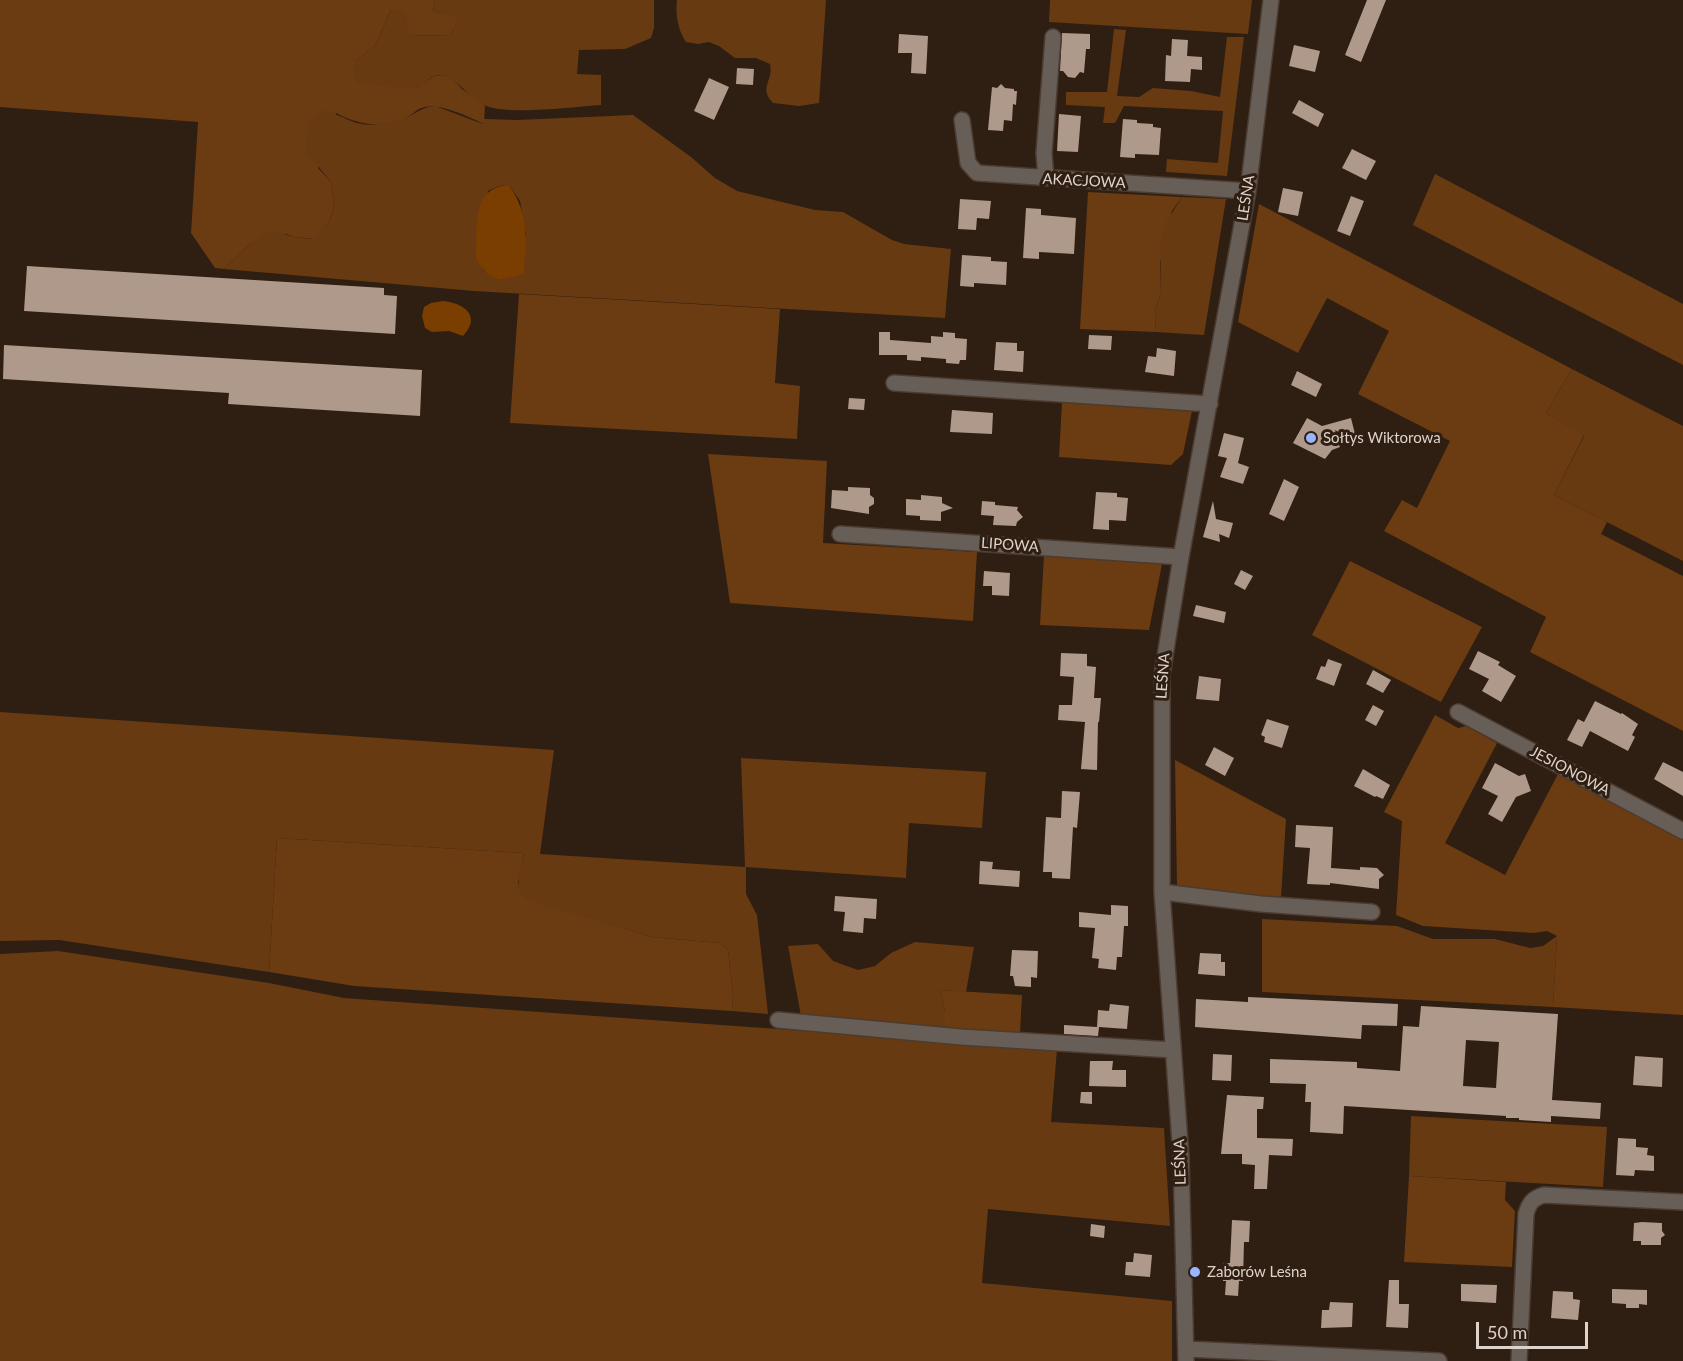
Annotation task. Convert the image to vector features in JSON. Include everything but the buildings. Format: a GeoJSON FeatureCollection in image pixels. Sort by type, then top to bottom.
{"type":"FeatureCollection","features":[{"type":"Feature","properties":{"kind":"street","name":"LEŚNA"},"geometry":{"type":"LineString","coordinates":[[1186,1355],[1181,1157],[1162,892],[1162,675],[1181,557],[1248,191],[1271,0]]}},
{"type":"Feature","properties":{"kind":"street"},"geometry":{"type":"LineString","coordinates":[[1046,178],[1044,153],[1053,37]]}},
{"type":"Feature","properties":{"kind":"street","name":"AKACJOWA"},"geometry":{"type":"LineString","coordinates":[[962,120],[968,163],[977,173],[1248,191]]}},
{"type":"Feature","properties":{"kind":"street"},"geometry":{"type":"LineString","coordinates":[[894,383],[1210,404]]}},
{"type":"Feature","properties":{"kind":"street","name":"LIPOWA"},"geometry":{"type":"LineString","coordinates":[[840,534],[1181,557]]}},
{"type":"Feature","properties":{"kind":"street","name":"JESIONOWA"},"geometry":{"type":"LineString","coordinates":[[1458,712],[1683,831]]}},
{"type":"Feature","properties":{"kind":"street"},"geometry":{"type":"LineString","coordinates":[[1162,892],[1261,904],[1372,912]]}},
{"type":"Feature","properties":{"kind":"street"},"geometry":{"type":"LineString","coordinates":[[778,1020],[961,1037],[1173,1050]]}},
{"type":"Feature","properties":{"kind":"street"},"geometry":{"type":"LineString","coordinates":[[1519,1361],[1526,1214],[1529,1204],[1536,1197],[1545,1195],[1683,1202]]}},
{"type":"Feature","properties":{"kind":"street"},"geometry":{"type":"LineString","coordinates":[[1186,1355],[1439,1361]]}},
{"type":"Feature","properties":{"kind":"shaded area"},"geometry":{"type":"Polygon","coordinates":[[[0,0],[435,0],[433,11],[460,17],[451,35],[409,36],[391,10],[375,46],[355,61],[418,87],[434,76],[442,75],[452,78],[462,89],[485,106],[484,124],[437,107],[422,108],[397,122],[379,125],[361,123],[336,113],[318,168],[331,182],[334,207],[329,222],[313,239],[286,234],[250,244],[224,269],[215,268],[191,233],[198,122],[0,107],[0,0]]]}},
{"type":"Feature","properties":{"kind":"shaded area"},"geometry":{"type":"Polygon","coordinates":[[[435,0],[654,0],[654,28],[651,38],[625,49],[579,50],[577,74],[601,75],[601,105],[542,110],[497,109],[480,103],[453,80],[441,75],[434,76],[417,87],[357,83],[353,70],[355,61],[375,46],[391,10],[405,11],[409,36],[451,35],[459,18],[433,11],[435,0]]]}},
{"type":"Feature","properties":{"kind":"shaded area"},"geometry":{"type":"Polygon","coordinates":[[[677,0],[826,0],[819,103],[799,106],[773,103],[767,93],[770,64],[756,58],[735,58],[719,46],[709,42],[698,44],[686,42],[678,22],[677,0]]]}},
{"type":"Feature","properties":{"kind":"shaded area"},"geometry":{"type":"Polygon","coordinates":[[[1050,0],[1252,0],[1248,34],[1049,22],[1050,0]]]}},
{"type":"Feature","properties":{"kind":"shaded area"},"geometry":{"type":"Polygon","coordinates":[[[1114,29],[1126,30],[1117,96],[1139,97],[1153,88],[1191,91],[1220,97],[1227,37],[1244,37],[1227,176],[1166,172],[1167,159],[1218,163],[1223,111],[1124,106],[1115,123],[1103,123],[1105,107],[1066,105],[1066,92],[1107,92],[1114,29]]]}},
{"type":"Feature","properties":{"kind":"shaded area"},"geometry":{"type":"Polygon","coordinates":[[[435,106],[483,124],[484,119],[517,120],[633,115],[691,157],[715,178],[737,191],[815,210],[843,212],[892,240],[904,244],[951,249],[945,318],[474,291],[224,269],[250,244],[265,234],[277,232],[312,239],[329,222],[334,207],[331,182],[307,153],[308,129],[316,115],[322,111],[360,124],[378,124],[402,120],[435,106]],[[509,185],[488,191],[483,270],[498,280],[526,235],[520,201],[509,185]]]}},
{"type":"Feature","properties":{"kind":"shaded area"},"geometry":{"type":"Polygon","coordinates":[[[1435,174],[1683,304],[1683,365],[1413,225],[1435,174]]]}},
{"type":"Feature","properties":{"kind":"shaded area"},"geometry":{"type":"Polygon","coordinates":[[[509,185],[516,196],[524,218],[526,239],[524,274],[498,280],[486,273],[476,259],[477,223],[482,202],[488,193],[496,188],[509,185]]]}},
{"type":"Feature","properties":{"kind":"shaded area"},"geometry":{"type":"Polygon","coordinates":[[[1088,192],[1182,197],[1172,211],[1160,263],[1160,295],[1155,312],[1156,332],[1080,329],[1088,192]]]}},
{"type":"Feature","properties":{"kind":"shaded area"},"geometry":{"type":"Polygon","coordinates":[[[1182,197],[1226,199],[1204,335],[1156,332],[1155,312],[1160,295],[1161,241],[1165,224],[1182,197]]]}},
{"type":"Feature","properties":{"kind":"shaded area"},"geometry":{"type":"Polygon","coordinates":[[[1259,204],[1572,369],[1546,413],[1584,435],[1554,495],[1607,522],[1601,534],[1683,576],[1683,731],[1530,652],[1546,617],[1384,531],[1402,500],[1417,508],[1450,441],[1358,394],[1389,331],[1327,298],[1298,353],[1238,322],[1259,204]]]}},
{"type":"Feature","properties":{"kind":"shaded area"},"geometry":{"type":"Polygon","coordinates":[[[519,294],[780,309],[775,383],[800,386],[797,439],[510,423],[519,294]]]}},
{"type":"Feature","properties":{"kind":"shaded area"},"geometry":{"type":"Polygon","coordinates":[[[443,301],[458,304],[471,317],[471,322],[463,336],[449,331],[432,332],[425,328],[422,316],[424,307],[443,301]]]}},
{"type":"Feature","properties":{"kind":"shaded area"},"geometry":{"type":"Polygon","coordinates":[[[1572,369],[1683,426],[1683,561],[1554,495],[1584,436],[1546,413],[1572,369]]]}},
{"type":"Feature","properties":{"kind":"shaded area"},"geometry":{"type":"Polygon","coordinates":[[[1062,402],[1192,411],[1183,454],[1171,465],[1059,457],[1062,402]]]}},
{"type":"Feature","properties":{"kind":"shaded area"},"geometry":{"type":"Polygon","coordinates":[[[708,454],[827,461],[823,543],[977,552],[973,621],[730,603],[708,454]]]}},
{"type":"Feature","properties":{"kind":"shaded area"},"geometry":{"type":"Polygon","coordinates":[[[1044,555],[1162,564],[1149,630],[1040,625],[1044,555]]]}},
{"type":"Feature","properties":{"kind":"shaded area"},"geometry":{"type":"Polygon","coordinates":[[[1350,561],[1482,627],[1441,702],[1312,635],[1350,561]]]}},
{"type":"Feature","properties":{"kind":"shaded area"},"geometry":{"type":"Polygon","coordinates":[[[0,712],[554,750],[540,854],[745,867],[741,758],[986,772],[982,828],[909,823],[906,878],[746,867],[746,894],[757,915],[768,1014],[732,1011],[733,995],[728,950],[720,943],[652,937],[526,899],[519,883],[524,853],[277,838],[269,972],[59,940],[0,941],[0,712]]]}},
{"type":"Feature","properties":{"kind":"shaded area"},"geometry":{"type":"Polygon","coordinates":[[[1435,715],[1458,728],[1466,726],[1497,743],[1445,843],[1505,875],[1558,774],[1683,839],[1683,1015],[1553,1007],[1557,936],[1547,931],[1534,933],[1423,926],[1396,915],[1402,821],[1384,812],[1435,715]]]}},
{"type":"Feature","properties":{"kind":"shaded area"},"geometry":{"type":"Polygon","coordinates":[[[1175,760],[1286,819],[1281,898],[1177,889],[1175,760]]]}},
{"type":"Feature","properties":{"kind":"shaded area"},"geometry":{"type":"Polygon","coordinates":[[[277,838],[524,853],[518,883],[526,898],[652,937],[720,943],[728,950],[733,995],[732,1011],[354,986],[269,972],[277,838]]]}},
{"type":"Feature","properties":{"kind":"shaded area"},"geometry":{"type":"Polygon","coordinates":[[[1262,919],[1397,926],[1433,939],[1495,939],[1530,948],[1543,946],[1557,936],[1553,1007],[1262,992],[1262,919]]]}},
{"type":"Feature","properties":{"kind":"shaded area"},"geometry":{"type":"Polygon","coordinates":[[[915,942],[974,947],[966,992],[940,990],[945,1011],[945,1028],[801,1016],[788,946],[818,944],[833,961],[858,970],[875,966],[891,953],[915,942]]]}},
{"type":"Feature","properties":{"kind":"shaded area"},"geometry":{"type":"Polygon","coordinates":[[[58,951],[269,983],[344,998],[1057,1049],[1051,1122],[1164,1128],[1170,1226],[988,1209],[982,1283],[1172,1301],[1172,1361],[0,1361],[0,954],[58,951]]]}},
{"type":"Feature","properties":{"kind":"shaded area"},"geometry":{"type":"Polygon","coordinates":[[[940,990],[1022,995],[1020,1033],[945,1028],[945,1011],[940,990]]]}},
{"type":"Feature","properties":{"kind":"shaded area"},"geometry":{"type":"Polygon","coordinates":[[[1411,1116],[1607,1127],[1603,1187],[1409,1176],[1411,1116]]]}},
{"type":"Feature","properties":{"kind":"shaded area"},"geometry":{"type":"Polygon","coordinates":[[[1409,1176],[1506,1182],[1505,1200],[1515,1211],[1512,1267],[1404,1262],[1409,1176]]]}},
{"type":"Feature","properties":{"kind":"place","name":"Sołtys Wiktorowa"},"geometry":{"type":"Point","coordinates":[1311,438]}},
{"type":"Feature","properties":{"kind":"place","name":"Zaborów Leśna"},"geometry":{"type":"Point","coordinates":[1195,1272]}}]}
